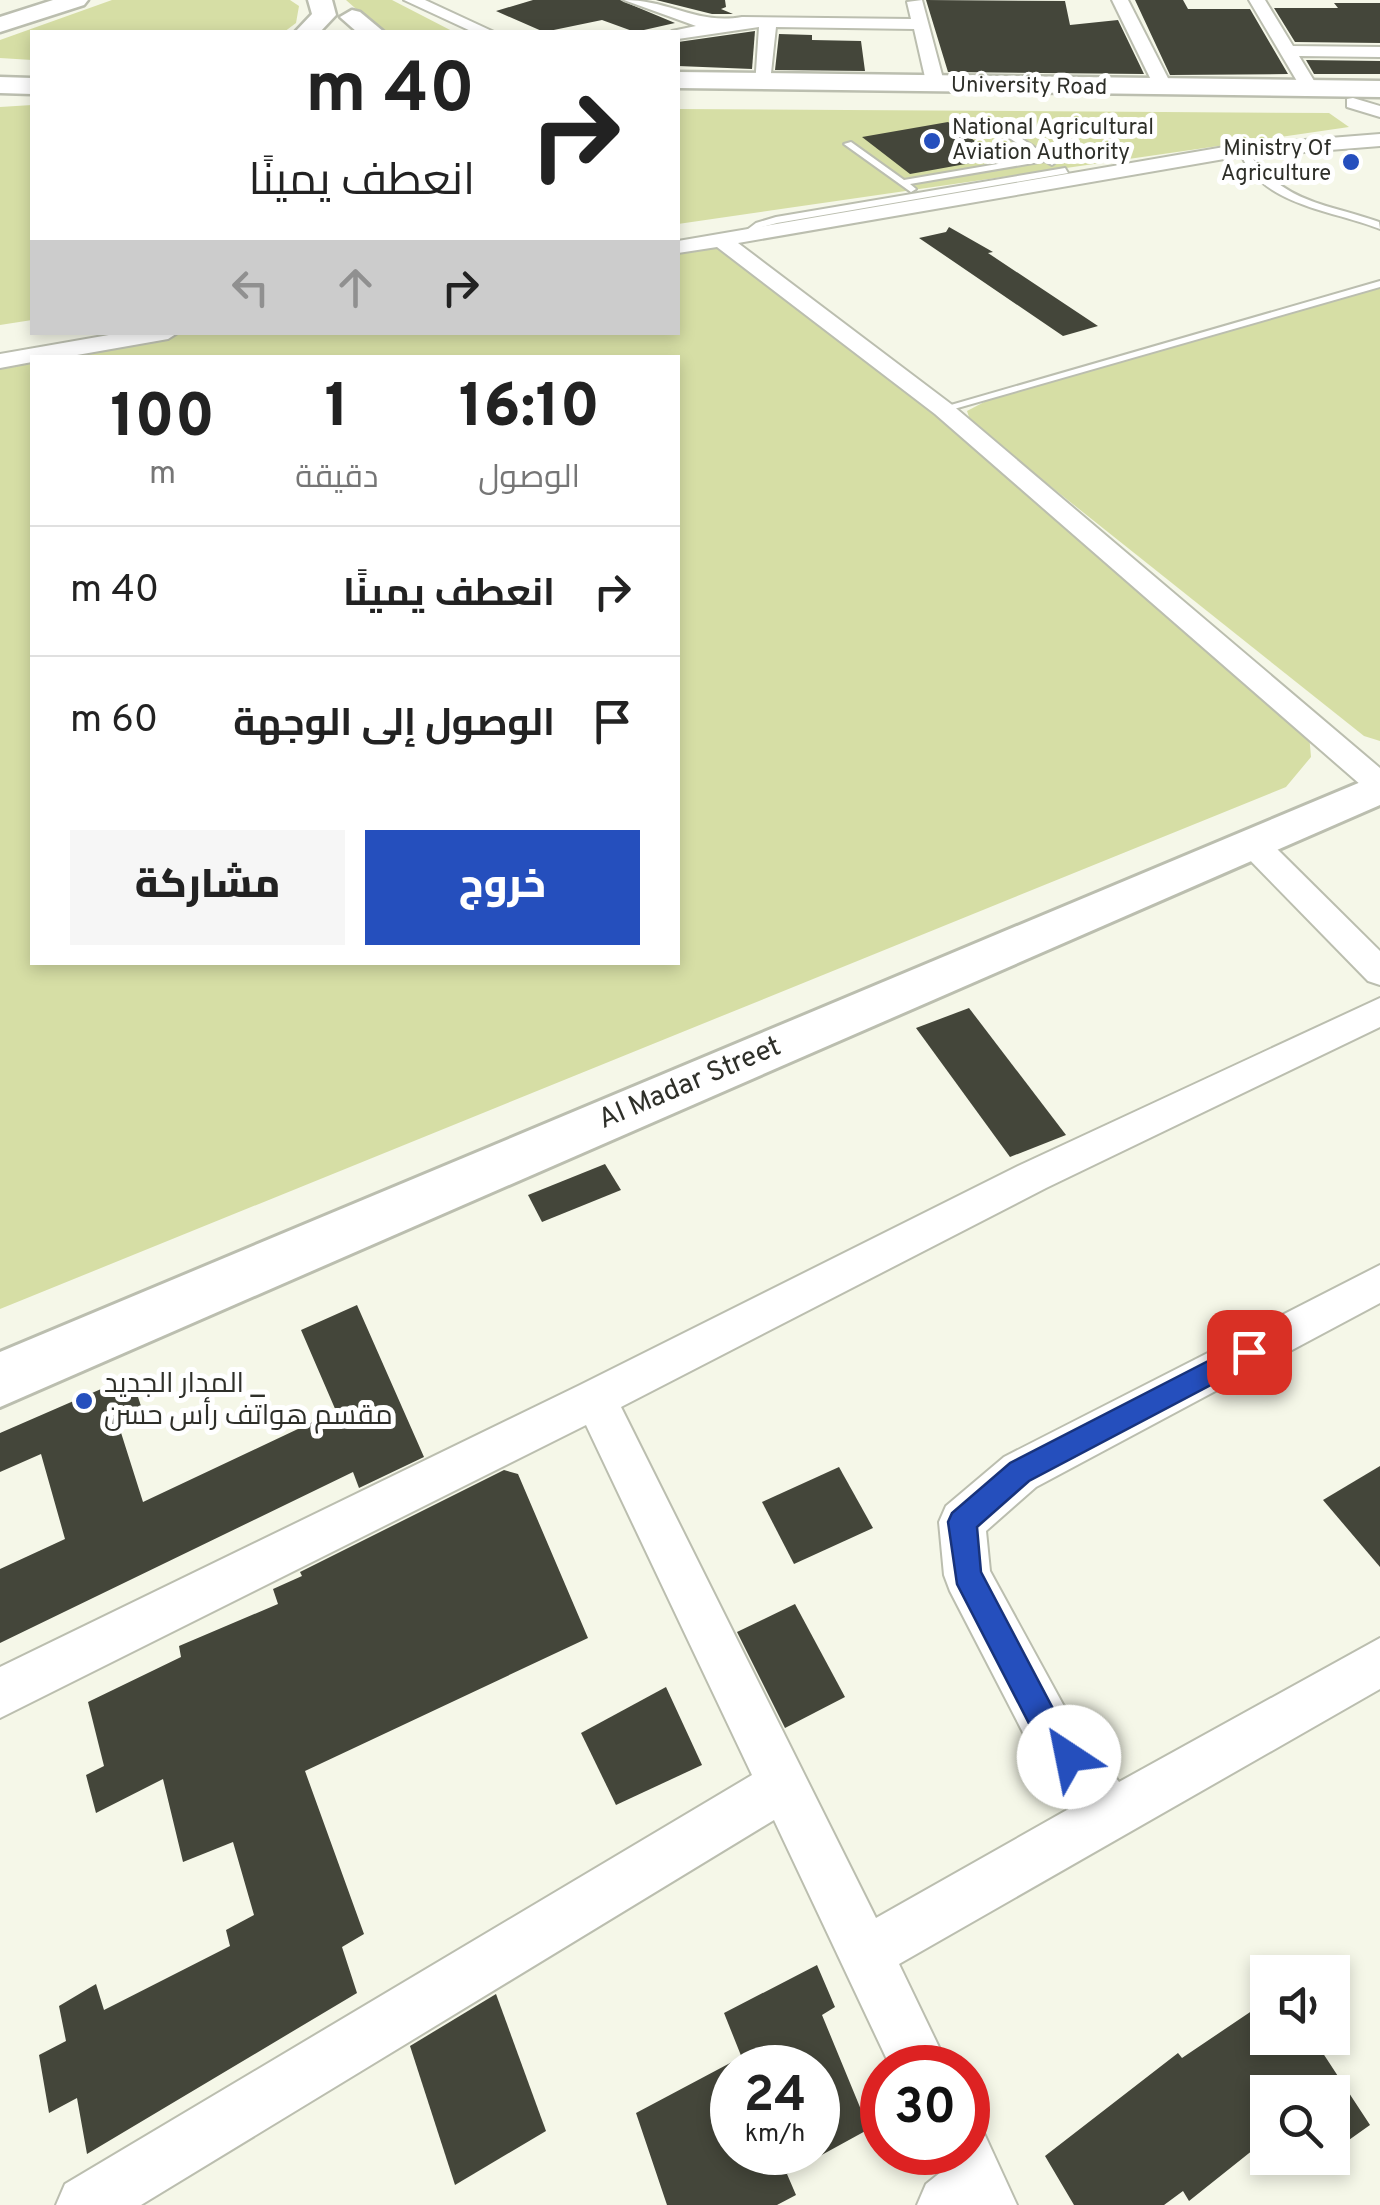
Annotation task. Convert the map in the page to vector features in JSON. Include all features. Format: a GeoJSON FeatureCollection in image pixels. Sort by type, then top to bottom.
{"type":"FeatureCollection","features":[{"type":"Feature","properties":{"kind":"highway"},"geometry":{"type":"LineString","coordinates":[[0,5],[14,0]]}},
{"type":"Feature","properties":{"kind":"highway"},"geometry":{"type":"LineString","coordinates":[[0,22],[53,0]]}},
{"type":"Feature","properties":{"kind":"highway"},"geometry":{"type":"LineString","coordinates":[[0,22],[76,0]]}},
{"type":"Feature","properties":{"kind":"highway"},"geometry":{"type":"LineString","coordinates":[[309,30],[324,15],[320,0]]}},
{"type":"Feature","properties":{"kind":"highway"},"geometry":{"type":"LineString","coordinates":[[0,69],[30,70]]}},
{"type":"Feature","properties":{"kind":"highway","name":"University Road"},"geometry":{"type":"LineString","coordinates":[[680,80],[1380,89]]}},
{"type":"Feature","properties":{"kind":"highway"},"geometry":{"type":"LineString","coordinates":[[0,86],[30,86]]}},
{"type":"Feature","properties":{"kind":"highway","name":"University Road"},"geometry":{"type":"LineString","coordinates":[[680,96],[1380,103]]}},
{"type":"Feature","properties":{"kind":"highway"},"geometry":{"type":"LineString","coordinates":[[0,97],[30,97]]}},
{"type":"Feature","properties":{"kind":"street"},"geometry":{"type":"LineString","coordinates":[[412,0],[481,30]]}},
{"type":"Feature","properties":{"kind":"street"},"geometry":{"type":"LineString","coordinates":[[632,0],[707,24],[911,23]]}},
{"type":"Feature","properties":{"kind":"street"},"geometry":{"type":"LineString","coordinates":[[914,0],[911,23],[936,86]]}},
{"type":"Feature","properties":{"kind":"street"},"geometry":{"type":"LineString","coordinates":[[1120,0],[1164,88]]}},
{"type":"Feature","properties":{"kind":"street"},"geometry":{"type":"LineString","coordinates":[[1284,0],[1258,2],[1310,89]]}},
{"type":"Feature","properties":{"kind":"street"},"geometry":{"type":"LineString","coordinates":[[680,33],[806,4]]}},
{"type":"Feature","properties":{"kind":"street"},"geometry":{"type":"LineString","coordinates":[[864,4],[911,23]]}},
{"type":"Feature","properties":{"kind":"street"},"geometry":{"type":"LineString","coordinates":[[761,82],[768,22]]}},
{"type":"Feature","properties":{"kind":"street"},"geometry":{"type":"LineString","coordinates":[[1291,52],[1380,52]]}},
{"type":"Feature","properties":{"kind":"street"},"geometry":{"type":"LineString","coordinates":[[1353,103],[1380,112]]}},
{"type":"Feature","properties":{"kind":"street"},"geometry":{"type":"LineString","coordinates":[[680,247],[1071,175],[1242,151],[1380,140]]}},
{"type":"Feature","properties":{"kind":"street"},"geometry":{"type":"LineString","coordinates":[[732,238],[943,409],[1380,787]]}},
{"type":"Feature","properties":{"kind":"street"},"geometry":{"type":"LineString","coordinates":[[35,355],[151,335]]}},
{"type":"Feature","properties":{"kind":"street"},"geometry":{"type":"LineString","coordinates":[[0,361],[30,356]]}},
{"type":"Feature","properties":{"kind":"street","name":"Al Madar Street"},"geometry":{"type":"LineString","coordinates":[[0,1380],[1380,787]]}},
{"type":"Feature","properties":{"kind":"street"},"geometry":{"type":"LineString","coordinates":[[1252,842],[1380,972]]}},
{"type":"Feature","properties":{"kind":"street"},"geometry":{"type":"LineString","coordinates":[[0,1693],[1032,1178],[1380,1010]]}},
{"type":"Feature","properties":{"kind":"street"},"geometry":{"type":"LineString","coordinates":[[1111,1814],[1048,1728],[976,1592],[968,1574],[962,1522],[1020,1472],[1380,1283]]}},
{"type":"Feature","properties":{"kind":"street"},"geometry":{"type":"LineString","coordinates":[[595,1399],[910,2045]]}},
{"type":"Feature","properties":{"kind":"street"},"geometry":{"type":"LineString","coordinates":[[866,1953],[1380,1662]]}},
{"type":"Feature","properties":{"kind":"street"},"geometry":{"type":"LineString","coordinates":[[86,2205],[781,1787]]}},
{"type":"Feature","properties":{"kind":"lane"},"geometry":{"type":"LineString","coordinates":[[993,122],[1071,175]]}},
{"type":"Feature","properties":{"kind":"lane"},"geometry":{"type":"LineString","coordinates":[[848,144],[920,196]]}},
{"type":"Feature","properties":{"kind":"lane"},"geometry":{"type":"LineString","coordinates":[[1242,151],[1260,178],[1283,193],[1312,207],[1370,220],[1380,226]]}},
{"type":"Feature","properties":{"kind":"lane"},"geometry":{"type":"LineString","coordinates":[[902,184],[1046,158]]}},
{"type":"Feature","properties":{"kind":"lane"},"geometry":{"type":"LineString","coordinates":[[732,238],[776,220],[1071,175]]}},
{"type":"Feature","properties":{"kind":"lane"},"geometry":{"type":"LineString","coordinates":[[943,409],[1380,284]]}},
{"type":"Feature","properties":{"kind":"green space"},"geometry":{"type":"Polygon","coordinates":[[[112,0],[290,0],[299,6],[296,23],[287,30],[30,30],[30,60],[0,58],[0,40],[112,0]]]}},
{"type":"Feature","properties":{"kind":"green space"},"geometry":{"type":"Polygon","coordinates":[[[346,0],[392,0],[450,30],[380,30],[346,0]]]}},
{"type":"Feature","properties":{"kind":"green space"},"geometry":{"type":"Polygon","coordinates":[[[30,105],[30,320],[0,325],[0,107],[30,105]]]}},
{"type":"Feature","properties":{"kind":"green space"},"geometry":{"type":"Polygon","coordinates":[[[680,109],[1329,113],[1349,127],[680,224],[680,109]]]}},
{"type":"Feature","properties":{"kind":"green space"},"geometry":{"type":"Polygon","coordinates":[[[721,240],[1308,722],[1311,757],[1286,787],[0,1309],[0,361],[30,356],[30,965],[680,965],[680,355],[36,355],[156,335],[680,335],[680,247],[721,240]]]}},
{"type":"Feature","properties":{"kind":"green space"},"geometry":{"type":"Polygon","coordinates":[[[1380,287],[1380,741],[1364,736],[971,423],[967,411],[988,400],[1380,287]]]}},
{"type":"Feature","properties":{"kind":"building"},"geometry":{"type":"Polygon","coordinates":[[[533,0],[620,0],[675,23],[630,30],[602,20],[539,30],[496,11],[533,0]]]}},
{"type":"Feature","properties":{"kind":"building"},"geometry":{"type":"Polygon","coordinates":[[[656,0],[725,0],[726,7],[721,9],[733,14],[712,14],[656,0]]]}},
{"type":"Feature","properties":{"kind":"building"},"geometry":{"type":"Polygon","coordinates":[[[926,0],[1065,1],[1070,25],[1118,20],[1144,74],[948,72],[926,0]]]}},
{"type":"Feature","properties":{"kind":"building"},"geometry":{"type":"Polygon","coordinates":[[[1135,0],[1183,0],[1188,9],[1250,9],[1288,74],[1170,75],[1135,0]]]}},
{"type":"Feature","properties":{"kind":"building"},"geometry":{"type":"Polygon","coordinates":[[[1334,3],[1380,3],[1380,43],[1295,42],[1274,8],[1338,8],[1334,3]]]}},
{"type":"Feature","properties":{"kind":"building"},"geometry":{"type":"Polygon","coordinates":[[[755,31],[752,69],[680,66],[680,42],[755,31]]]}},
{"type":"Feature","properties":{"kind":"building"},"geometry":{"type":"Polygon","coordinates":[[[779,34],[812,35],[812,40],[861,41],[865,71],[775,70],[779,34]]]}},
{"type":"Feature","properties":{"kind":"building"},"geometry":{"type":"Polygon","coordinates":[[[1306,60],[1380,61],[1380,74],[1314,74],[1306,60]]]}},
{"type":"Feature","properties":{"kind":"building"},"geometry":{"type":"Polygon","coordinates":[[[948,122],[999,158],[910,174],[862,137],[948,122]]]}},
{"type":"Feature","properties":{"kind":"building"},"geometry":{"type":"Polygon","coordinates":[[[949,227],[993,252],[988,253],[1098,326],[1063,336],[919,238],[946,232],[949,227]]]}},
{"type":"Feature","properties":{"kind":"building"},"geometry":{"type":"Polygon","coordinates":[[[969,1008],[1066,1135],[1010,1157],[916,1028],[969,1008]]]}},
{"type":"Feature","properties":{"kind":"building"},"geometry":{"type":"Polygon","coordinates":[[[605,1164],[621,1190],[542,1222],[528,1195],[605,1164]]]}},
{"type":"Feature","properties":{"kind":"building"},"geometry":{"type":"Polygon","coordinates":[[[357,1305],[424,1457],[359,1488],[353,1472],[0,1643],[0,1569],[65,1539],[41,1454],[0,1472],[0,1433],[131,1376],[142,1409],[117,1420],[143,1502],[336,1411],[301,1330],[357,1305]]]}},
{"type":"Feature","properties":{"kind":"building"},"geometry":{"type":"Polygon","coordinates":[[[1380,1466],[1380,1567],[1323,1500],[1380,1466]]]}},
{"type":"Feature","properties":{"kind":"building"},"geometry":{"type":"Polygon","coordinates":[[[839,1467],[873,1528],[794,1564],[762,1502],[839,1467]]]}},
{"type":"Feature","properties":{"kind":"building"},"geometry":{"type":"Polygon","coordinates":[[[504,1470],[518,1474],[588,1638],[305,1771],[364,1934],[342,1947],[357,1993],[87,2154],[77,2098],[49,2113],[39,2055],[66,2041],[59,2006],[96,1984],[104,2010],[230,1946],[226,1930],[254,1915],[233,1842],[183,1862],[163,1779],[96,1813],[86,1775],[104,1766],[88,1702],[181,1657],[179,1646],[278,1604],[273,1589],[302,1576],[300,1572],[504,1470]]]}},
{"type":"Feature","properties":{"kind":"building"},"geometry":{"type":"Polygon","coordinates":[[[795,1604],[845,1697],[785,1728],[737,1632],[795,1604]]]}},
{"type":"Feature","properties":{"kind":"building"},"geometry":{"type":"Polygon","coordinates":[[[666,1687],[702,1765],[616,1805],[581,1733],[666,1687]]]}},
{"type":"Feature","properties":{"kind":"building"},"geometry":{"type":"Polygon","coordinates":[[[817,1965],[835,2007],[822,2015],[834,2045],[737,2045],[724,2013],[817,1965]]]}},
{"type":"Feature","properties":{"kind":"building"},"geometry":{"type":"Polygon","coordinates":[[[496,1994],[546,2131],[455,2185],[410,2046],[496,1994]]]}},
{"type":"Feature","properties":{"kind":"building"},"geometry":{"type":"Polygon","coordinates":[[[1250,2012],[1250,2055],[1324,2055],[1337,2075],[1250,2075],[1250,2152],[1189,2201],[1183,2191],[1164,2205],[1074,2205],[1045,2156],[1178,2053],[1182,2058],[1250,2012]]]}},
{"type":"Feature","properties":{"kind":"building"},"geometry":{"type":"Polygon","coordinates":[[[840,2059],[860,2107],[860,2134],[840,2145],[840,2059]]]}},
{"type":"Feature","properties":{"kind":"building"},"geometry":{"type":"Polygon","coordinates":[[[710,2074],[710,2175],[787,2175],[796,2195],[777,2205],[667,2205],[636,2113],[710,2074]]]}},
{"type":"Feature","properties":{"kind":"building"},"geometry":{"type":"Polygon","coordinates":[[[1350,2094],[1370,2125],[1350,2139],[1350,2094]]]}},
{"type":"Feature","properties":{"kind":"place","name":"National Agricultural Aviation Authority"},"geometry":{"type":"Point","coordinates":[932,141]}},
{"type":"Feature","properties":{"kind":"place","name":"Ministry Of Agriculture"},"geometry":{"type":"Point","coordinates":[1351,162]}},
{"type":"Feature","properties":{"kind":"place","name":"المدار الجديد _ مقسم هواتف رأس حسن"},"geometry":{"type":"Point","coordinates":[84,1401]}},
{"type":"Feature","properties":{"kind":"route"},"geometry":{"type":"LineString","coordinates":[[1069,1757],[1048,1728],[968,1574],[962,1522],[1020,1472],[1249,1352]]}}]}
